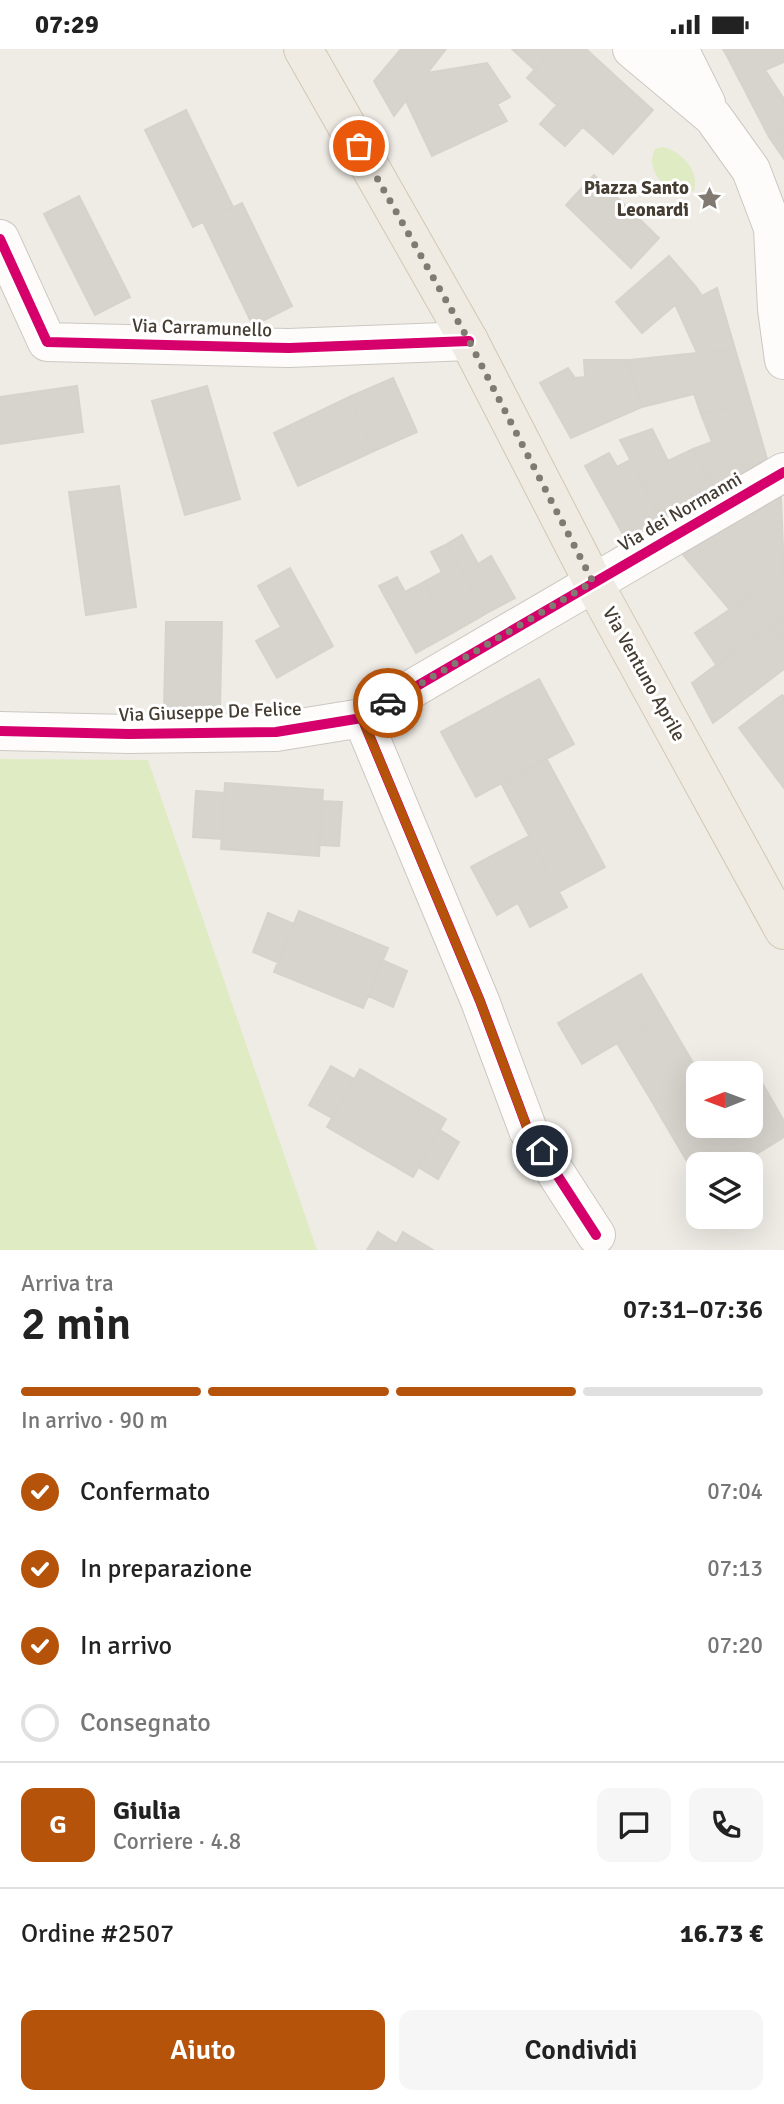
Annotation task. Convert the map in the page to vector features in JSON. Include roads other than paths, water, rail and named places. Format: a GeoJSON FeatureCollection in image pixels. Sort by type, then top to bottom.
{"type":"FeatureCollection","features":[{"type":"Feature","properties":{"kind":"main road","name":"Via Ventuno Aprile"},"geometry":{"type":"LineString","coordinates":[[303,49],[469,341],[593,582],[784,930]]}},
{"type":"Feature","properties":{"kind":"street"},"geometry":{"type":"LineString","coordinates":[[632,49],[713,117]]}},
{"type":"Feature","properties":{"kind":"street"},"geometry":{"type":"LineString","coordinates":[[679,49],[713,117],[751,170],[779,230],[777,309],[784,361]]}},
{"type":"Feature","properties":{"kind":"street","name":"Via Carramunello"},"geometry":{"type":"LineString","coordinates":[[0,239],[47,342],[289,348],[469,341]]}},
{"type":"Feature","properties":{"kind":"street","name":"Via dei Normanni"},"geometry":{"type":"LineString","coordinates":[[593,582],[784,472]]}},
{"type":"Feature","properties":{"kind":"street","name":"Via Giuseppe De Felice"},"geometry":{"type":"LineString","coordinates":[[0,731],[129,734],[276,732],[362,718],[593,582]]}},
{"type":"Feature","properties":{"kind":"street"},"geometry":{"type":"LineString","coordinates":[[362,718],[480,1001],[528,1130],[596,1235]]}},
{"type":"Feature","properties":{"kind":"place","name":"Piazza Santo Leonardi"},"geometry":{"type":"Point","coordinates":[709,199]}}]}
